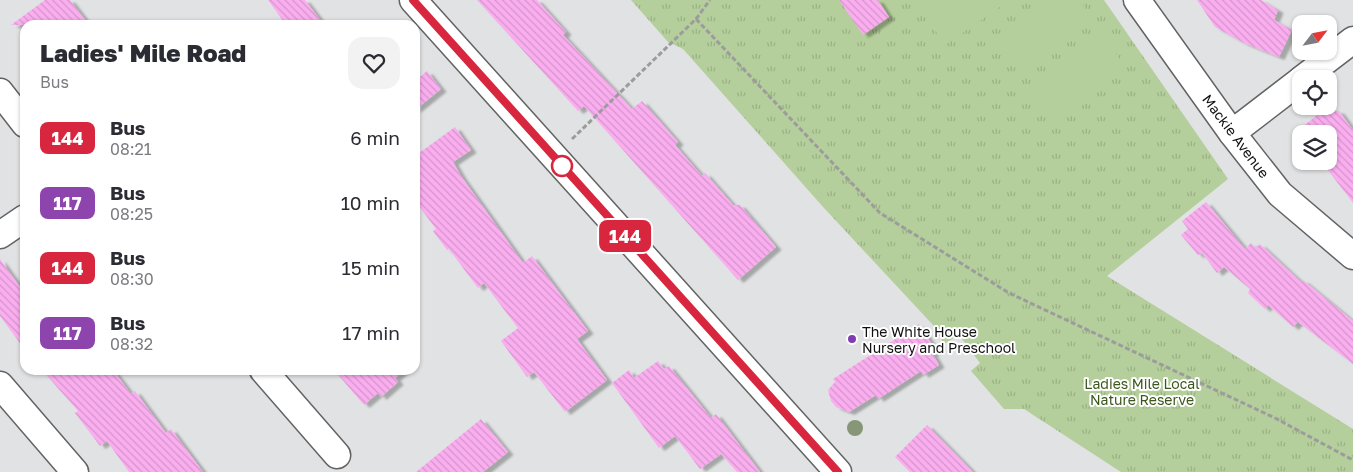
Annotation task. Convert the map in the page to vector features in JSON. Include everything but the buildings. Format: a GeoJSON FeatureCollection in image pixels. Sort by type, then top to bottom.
{"type":"FeatureCollection","features":[{"type":"Feature","properties":{"kind":"street"},"geometry":{"type":"LineString","coordinates":[[413,0],[838,472]]}},
{"type":"Feature","properties":{"kind":"street","name":"Mackie Avenue"},"geometry":{"type":"LineString","coordinates":[[1137,0],[1232,133],[1280,194],[1353,256]]}},
{"type":"Feature","properties":{"kind":"street"},"geometry":{"type":"LineString","coordinates":[[1314,70],[1353,40]]}},
{"type":"Feature","properties":{"kind":"street"},"geometry":{"type":"LineString","coordinates":[[1232,133],[1292,87]]}},
{"type":"Feature","properties":{"kind":"street"},"geometry":{"type":"LineString","coordinates":[[0,92],[20,118]]}},
{"type":"Feature","properties":{"kind":"street"},"geometry":{"type":"LineString","coordinates":[[0,235],[20,221]]}},
{"type":"Feature","properties":{"kind":"street"},"geometry":{"type":"LineString","coordinates":[[267,375],[337,455]]}},
{"type":"Feature","properties":{"kind":"street"},"geometry":{"type":"LineString","coordinates":[[0,385],[75,472]]}},
{"type":"Feature","properties":{"kind":"path"},"geometry":{"type":"LineString","coordinates":[[554,157],[696,19],[710,0]]}},
{"type":"Feature","properties":{"kind":"path"},"geometry":{"type":"LineString","coordinates":[[696,19],[880,212],[1009,293],[1275,418],[1353,460]]}},
{"type":"Feature","properties":{"kind":"green space","name":"Ladies Mile Local Nature Reserve"},"geometry":{"type":"Polygon","coordinates":[[[631,0],[1104,0],[1228,179],[1107,276],[1353,429],[1353,472],[1121,472],[1024,409],[1004,409],[971,371],[980,363],[959,335],[944,344],[933,325],[824,208],[683,49],[668,42],[631,0]]]}},
{"type":"Feature","properties":{"kind":"green space"},"geometry":{"type":"Polygon","coordinates":[[[914,0],[1010,0],[945,45],[914,0]]]}},
{"type":"Feature","properties":{"kind":"green space"},"geometry":{"type":"Polygon","coordinates":[[[1047,0],[1079,0],[1092,19],[1018,71],[994,37],[1047,0]]]}},
{"type":"Feature","properties":{"kind":"green space"},"geometry":{"type":"Polygon","coordinates":[[[1102,34],[1126,68],[1052,121],[1028,87],[1102,34]]]}},
{"type":"Feature","properties":{"kind":"bus line","name":"144"},"geometry":{"type":"LineString","coordinates":[[413,0],[838,472]]}},
{"type":"Feature","properties":{"kind":"place","name":"The White House Nursery and Preschool"},"geometry":{"type":"Point","coordinates":[852,339]}}]}
